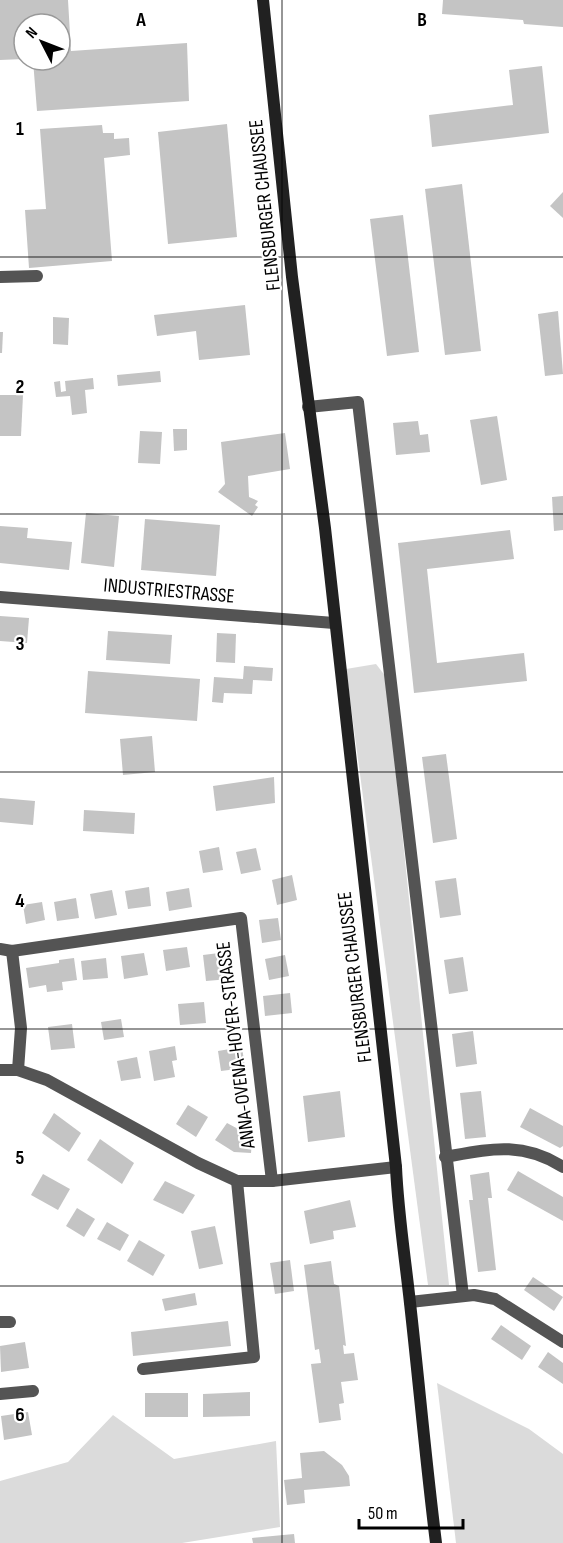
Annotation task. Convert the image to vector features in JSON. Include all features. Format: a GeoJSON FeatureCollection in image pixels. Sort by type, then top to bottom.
{"type":"FeatureCollection","features":[{"type":"Feature","properties":{"kind":"main road","name":"FLENSBURGER CHAUSSEE"},"geometry":{"type":"LineString","coordinates":[[263,0],[396,1167],[398,1219],[410,1302],[420,1419],[436,1543]]}},
{"type":"Feature","properties":{"kind":"street"},"geometry":{"type":"LineString","coordinates":[[0,277],[37,276]]}},
{"type":"Feature","properties":{"kind":"street"},"geometry":{"type":"LineString","coordinates":[[308,407],[358,402],[462,1296]]}},
{"type":"Feature","properties":{"kind":"street","name":"INDUSTRIESTRASSE"},"geometry":{"type":"LineString","coordinates":[[0,597],[334,623]]}},
{"type":"Feature","properties":{"kind":"street","name":"ANNA-OVENA-HOYER-STRASSE"},"geometry":{"type":"LineString","coordinates":[[18,1070],[21,1028],[6,950],[241,918],[272,1181]]}},
{"type":"Feature","properties":{"kind":"street"},"geometry":{"type":"LineString","coordinates":[[0,1070],[18,1070],[47,1080],[198,1163],[237,1181],[272,1181],[396,1167]]}},
{"type":"Feature","properties":{"kind":"street"},"geometry":{"type":"LineString","coordinates":[[445,1157],[491,1149],[526,1149],[563,1167]]}},
{"type":"Feature","properties":{"kind":"street"},"geometry":{"type":"LineString","coordinates":[[143,1369],[254,1357],[237,1181]]}},
{"type":"Feature","properties":{"kind":"street"},"geometry":{"type":"LineString","coordinates":[[410,1302],[474,1295],[495,1299],[563,1342]]}},
{"type":"Feature","properties":{"kind":"street"},"geometry":{"type":"LineString","coordinates":[[0,1394],[33,1391]]}},
{"type":"Feature","properties":{"kind":"shaded area"},"geometry":{"type":"Polygon","coordinates":[[[376,664],[386,677],[449,1285],[428,1285],[346,669],[376,664]]]}},
{"type":"Feature","properties":{"kind":"shaded area"},"geometry":{"type":"Polygon","coordinates":[[[437,1383],[529,1429],[563,1454],[563,1543],[456,1543],[437,1383]]]}},
{"type":"Feature","properties":{"kind":"shaded area"},"geometry":{"type":"Polygon","coordinates":[[[113,1415],[174,1459],[276,1441],[280,1527],[182,1543],[0,1543],[0,1481],[68,1462],[113,1415]]]}},
{"type":"Feature","properties":{"kind":"building"},"geometry":{"type":"Polygon","coordinates":[[[0,0],[68,0],[69,12],[12,12],[12,60],[0,60],[0,0]]]}},
{"type":"Feature","properties":{"kind":"building"},"geometry":{"type":"Polygon","coordinates":[[[443,0],[563,0],[563,27],[524,24],[523,20],[442,14],[443,0]]]}},
{"type":"Feature","properties":{"kind":"building"},"geometry":{"type":"Polygon","coordinates":[[[187,43],[189,101],[37,111],[34,72],[72,72],[72,51],[187,43]]]}},
{"type":"Feature","properties":{"kind":"building"},"geometry":{"type":"Polygon","coordinates":[[[542,66],[549,133],[432,147],[429,115],[513,105],[509,70],[542,66]]]}},
{"type":"Feature","properties":{"kind":"building"},"geometry":{"type":"Polygon","coordinates":[[[227,124],[237,237],[168,244],[158,132],[227,124]]]}},
{"type":"Feature","properties":{"kind":"building"},"geometry":{"type":"Polygon","coordinates":[[[102,125],[103,133],[114,133],[114,139],[129,138],[130,155],[104,158],[112,261],[29,268],[25,210],[46,209],[40,129],[102,125]]]}},
{"type":"Feature","properties":{"kind":"building"},"geometry":{"type":"Polygon","coordinates":[[[462,184],[481,351],[445,355],[425,189],[462,184]]]}},
{"type":"Feature","properties":{"kind":"building"},"geometry":{"type":"Polygon","coordinates":[[[563,192],[563,218],[550,206],[563,192]]]}},
{"type":"Feature","properties":{"kind":"building"},"geometry":{"type":"Polygon","coordinates":[[[403,215],[419,352],[387,356],[370,219],[403,215]]]}},
{"type":"Feature","properties":{"kind":"building"},"geometry":{"type":"Polygon","coordinates":[[[245,305],[250,355],[199,360],[196,331],[157,336],[154,315],[245,305]]]}},
{"type":"Feature","properties":{"kind":"building"},"geometry":{"type":"Polygon","coordinates":[[[558,311],[563,374],[545,376],[538,314],[558,311]]]}},
{"type":"Feature","properties":{"kind":"building"},"geometry":{"type":"Polygon","coordinates":[[[53,317],[69,318],[68,345],[53,344],[53,317]]]}},
{"type":"Feature","properties":{"kind":"building"},"geometry":{"type":"Polygon","coordinates":[[[0,332],[3,332],[2,353],[0,353],[0,332]]]}},
{"type":"Feature","properties":{"kind":"building"},"geometry":{"type":"Polygon","coordinates":[[[160,371],[161,382],[118,386],[117,375],[160,371]]]}},
{"type":"Feature","properties":{"kind":"building"},"geometry":{"type":"Polygon","coordinates":[[[93,378],[94,389],[85,390],[87,413],[72,415],[70,396],[56,397],[54,382],[60,381],[61,392],[66,391],[65,381],[93,378]]]}},
{"type":"Feature","properties":{"kind":"building"},"geometry":{"type":"Polygon","coordinates":[[[0,395],[23,395],[21,436],[0,436],[0,395]]]}},
{"type":"Feature","properties":{"kind":"building"},"geometry":{"type":"Polygon","coordinates":[[[497,416],[507,480],[481,485],[470,420],[497,416]]]}},
{"type":"Feature","properties":{"kind":"building"},"geometry":{"type":"Polygon","coordinates":[[[418,421],[420,435],[428,434],[430,452],[396,455],[393,423],[418,421]]]}},
{"type":"Feature","properties":{"kind":"building"},"geometry":{"type":"Polygon","coordinates":[[[173,429],[187,429],[187,450],[174,451],[173,429]]]}},
{"type":"Feature","properties":{"kind":"building"},"geometry":{"type":"Polygon","coordinates":[[[140,431],[162,432],[160,464],[138,463],[140,431]]]}},
{"type":"Feature","properties":{"kind":"building"},"geometry":{"type":"Polygon","coordinates":[[[285,433],[290,469],[248,476],[249,497],[258,501],[255,505],[258,507],[252,516],[218,492],[225,484],[221,442],[285,433]]]}},
{"type":"Feature","properties":{"kind":"building"},"geometry":{"type":"Polygon","coordinates":[[[563,496],[563,530],[554,531],[552,497],[563,496]]]}},
{"type":"Feature","properties":{"kind":"building"},"geometry":{"type":"Polygon","coordinates":[[[86,513],[119,516],[114,567],[81,563],[86,513]]]}},
{"type":"Feature","properties":{"kind":"building"},"geometry":{"type":"Polygon","coordinates":[[[145,519],[220,525],[216,576],[141,570],[145,519]]]}},
{"type":"Feature","properties":{"kind":"building"},"geometry":{"type":"Polygon","coordinates":[[[0,526],[28,528],[27,538],[72,542],[69,570],[0,563],[0,526]]]}},
{"type":"Feature","properties":{"kind":"building"},"geometry":{"type":"Polygon","coordinates":[[[510,530],[514,559],[427,569],[437,663],[524,653],[527,681],[414,693],[398,543],[510,530]]]}},
{"type":"Feature","properties":{"kind":"building"},"geometry":{"type":"Polygon","coordinates":[[[0,616],[29,618],[27,643],[0,641],[0,616]]]}},
{"type":"Feature","properties":{"kind":"building"},"geometry":{"type":"Polygon","coordinates":[[[108,631],[172,635],[170,664],[106,660],[108,631]]]}},
{"type":"Feature","properties":{"kind":"building"},"geometry":{"type":"Polygon","coordinates":[[[217,633],[236,634],[235,663],[216,662],[217,633]]]}},
{"type":"Feature","properties":{"kind":"building"},"geometry":{"type":"Polygon","coordinates":[[[244,666],[273,668],[272,681],[253,680],[252,694],[224,693],[223,703],[212,702],[214,677],[243,679],[244,666]]]}},
{"type":"Feature","properties":{"kind":"building"},"geometry":{"type":"Polygon","coordinates":[[[88,671],[200,679],[197,721],[85,713],[88,671]]]}},
{"type":"Feature","properties":{"kind":"building"},"geometry":{"type":"Polygon","coordinates":[[[152,736],[155,772],[123,775],[120,739],[152,736]]]}},
{"type":"Feature","properties":{"kind":"building"},"geometry":{"type":"Polygon","coordinates":[[[446,754],[457,839],[433,843],[422,757],[446,754]]]}},
{"type":"Feature","properties":{"kind":"building"},"geometry":{"type":"Polygon","coordinates":[[[274,777],[275,803],[216,811],[213,786],[274,777]]]}},
{"type":"Feature","properties":{"kind":"building"},"geometry":{"type":"Polygon","coordinates":[[[0,798],[35,801],[33,825],[0,822],[0,798]]]}},
{"type":"Feature","properties":{"kind":"building"},"geometry":{"type":"Polygon","coordinates":[[[84,810],[135,813],[134,834],[83,831],[84,810]]]}},
{"type":"Feature","properties":{"kind":"building"},"geometry":{"type":"Polygon","coordinates":[[[219,847],[223,870],[203,873],[199,851],[219,847]]]}},
{"type":"Feature","properties":{"kind":"building"},"geometry":{"type":"Polygon","coordinates":[[[256,848],[261,870],[241,874],[236,852],[256,848]]]}},
{"type":"Feature","properties":{"kind":"building"},"geometry":{"type":"Polygon","coordinates":[[[292,875],[297,900],[277,905],[272,880],[292,875]]]}},
{"type":"Feature","properties":{"kind":"building"},"geometry":{"type":"Polygon","coordinates":[[[456,878],[461,915],[440,918],[435,881],[456,878]]]}},
{"type":"Feature","properties":{"kind":"building"},"geometry":{"type":"Polygon","coordinates":[[[149,887],[151,906],[128,909],[125,891],[149,887]]]}},
{"type":"Feature","properties":{"kind":"building"},"geometry":{"type":"Polygon","coordinates":[[[189,888],[192,907],[169,911],[166,892],[189,888]]]}},
{"type":"Feature","properties":{"kind":"building"},"geometry":{"type":"Polygon","coordinates":[[[112,890],[117,915],[95,919],[90,894],[112,890]]]}},
{"type":"Feature","properties":{"kind":"building"},"geometry":{"type":"Polygon","coordinates":[[[76,898],[79,918],[57,921],[54,902],[76,898]]]}},
{"type":"Feature","properties":{"kind":"building"},"geometry":{"type":"Polygon","coordinates":[[[42,902],[45,920],[26,924],[23,905],[42,902]]]}},
{"type":"Feature","properties":{"kind":"building"},"geometry":{"type":"Polygon","coordinates":[[[278,918],[281,940],[262,943],[259,920],[278,918]]]}},
{"type":"Feature","properties":{"kind":"building"},"geometry":{"type":"Polygon","coordinates":[[[187,947],[190,967],[166,971],[163,950],[187,947]]]}},
{"type":"Feature","properties":{"kind":"building"},"geometry":{"type":"Polygon","coordinates":[[[227,952],[230,979],[206,981],[203,955],[227,952]]]}},
{"type":"Feature","properties":{"kind":"building"},"geometry":{"type":"Polygon","coordinates":[[[144,953],[148,975],[124,979],[121,956],[144,953]]]}},
{"type":"Feature","properties":{"kind":"building"},"geometry":{"type":"Polygon","coordinates":[[[285,955],[289,976],[269,980],[265,959],[285,955]]]}},
{"type":"Feature","properties":{"kind":"building"},"geometry":{"type":"Polygon","coordinates":[[[463,957],[468,991],[449,994],[444,960],[463,957]]]}},
{"type":"Feature","properties":{"kind":"building"},"geometry":{"type":"Polygon","coordinates":[[[74,958],[77,980],[62,982],[63,990],[47,992],[46,985],[29,988],[26,968],[59,963],[59,960],[74,958]]]}},
{"type":"Feature","properties":{"kind":"building"},"geometry":{"type":"Polygon","coordinates":[[[106,958],[108,978],[83,980],[81,961],[106,958]]]}},
{"type":"Feature","properties":{"kind":"building"},"geometry":{"type":"Polygon","coordinates":[[[290,993],[292,1013],[265,1016],[263,996],[290,993]]]}},
{"type":"Feature","properties":{"kind":"building"},"geometry":{"type":"Polygon","coordinates":[[[204,1002],[206,1023],[180,1025],[178,1004],[204,1002]]]}},
{"type":"Feature","properties":{"kind":"building"},"geometry":{"type":"Polygon","coordinates":[[[121,1019],[124,1037],[104,1040],[101,1022],[121,1019]]]}},
{"type":"Feature","properties":{"kind":"building"},"geometry":{"type":"Polygon","coordinates":[[[72,1024],[75,1048],[51,1050],[48,1027],[72,1024]]]}},
{"type":"Feature","properties":{"kind":"building"},"geometry":{"type":"Polygon","coordinates":[[[473,1031],[477,1064],[456,1067],[452,1034],[473,1031]]]}},
{"type":"Feature","properties":{"kind":"building"},"geometry":{"type":"Polygon","coordinates":[[[175,1046],[177,1060],[172,1061],[175,1077],[154,1081],[149,1051],[175,1046]]]}},
{"type":"Feature","properties":{"kind":"building"},"geometry":{"type":"Polygon","coordinates":[[[242,1047],[245,1068],[221,1071],[218,1051],[242,1047]]]}},
{"type":"Feature","properties":{"kind":"building"},"geometry":{"type":"Polygon","coordinates":[[[137,1057],[141,1078],[121,1081],[117,1061],[137,1057]]]}},
{"type":"Feature","properties":{"kind":"building"},"geometry":{"type":"Polygon","coordinates":[[[340,1091],[345,1137],[308,1142],[303,1096],[340,1091]]]}},
{"type":"Feature","properties":{"kind":"building"},"geometry":{"type":"Polygon","coordinates":[[[481,1091],[486,1137],[465,1139],[460,1093],[481,1091]]]}},
{"type":"Feature","properties":{"kind":"building"},"geometry":{"type":"Polygon","coordinates":[[[188,1105],[208,1117],[196,1137],[176,1124],[188,1105]]]}},
{"type":"Feature","properties":{"kind":"building"},"geometry":{"type":"Polygon","coordinates":[[[530,1108],[563,1126],[563,1146],[560,1148],[520,1127],[530,1108]]]}},
{"type":"Feature","properties":{"kind":"building"},"geometry":{"type":"Polygon","coordinates":[[[54,1113],[81,1133],[69,1152],[42,1133],[54,1113]]]}},
{"type":"Feature","properties":{"kind":"building"},"geometry":{"type":"Polygon","coordinates":[[[227,1123],[240,1130],[253,1131],[251,1153],[234,1152],[215,1140],[227,1123]]]}},
{"type":"Feature","properties":{"kind":"building"},"geometry":{"type":"Polygon","coordinates":[[[100,1139],[134,1163],[122,1184],[87,1160],[100,1139]]]}},
{"type":"Feature","properties":{"kind":"building"},"geometry":{"type":"Polygon","coordinates":[[[518,1171],[563,1197],[563,1221],[507,1190],[518,1171]]]}},
{"type":"Feature","properties":{"kind":"building"},"geometry":{"type":"Polygon","coordinates":[[[489,1172],[492,1198],[488,1198],[496,1270],[478,1272],[469,1200],[473,1200],[470,1175],[489,1172]]]}},
{"type":"Feature","properties":{"kind":"building"},"geometry":{"type":"Polygon","coordinates":[[[43,1174],[70,1189],[58,1210],[31,1195],[43,1174]]]}},
{"type":"Feature","properties":{"kind":"building"},"geometry":{"type":"Polygon","coordinates":[[[165,1181],[195,1195],[183,1214],[153,1200],[165,1181]]]}},
{"type":"Feature","properties":{"kind":"building"},"geometry":{"type":"Polygon","coordinates":[[[350,1200],[356,1227],[333,1231],[334,1239],[310,1244],[304,1211],[350,1200]]]}},
{"type":"Feature","properties":{"kind":"building"},"geometry":{"type":"Polygon","coordinates":[[[77,1208],[95,1219],[84,1237],[66,1226],[77,1208]]]}},
{"type":"Feature","properties":{"kind":"building"},"geometry":{"type":"Polygon","coordinates":[[[107,1222],[129,1235],[120,1251],[97,1239],[107,1222]]]}},
{"type":"Feature","properties":{"kind":"building"},"geometry":{"type":"Polygon","coordinates":[[[215,1226],[223,1264],[199,1269],[191,1231],[215,1226]]]}},
{"type":"Feature","properties":{"kind":"building"},"geometry":{"type":"Polygon","coordinates":[[[139,1240],[165,1255],[153,1276],[127,1261],[139,1240]]]}},
{"type":"Feature","properties":{"kind":"building"},"geometry":{"type":"Polygon","coordinates":[[[290,1260],[294,1291],[275,1294],[270,1263],[290,1260]]]}},
{"type":"Feature","properties":{"kind":"building"},"geometry":{"type":"Polygon","coordinates":[[[331,1261],[334,1284],[339,1286],[346,1346],[343,1345],[344,1354],[354,1353],[358,1380],[341,1382],[344,1403],[339,1404],[341,1420],[319,1423],[311,1364],[321,1363],[319,1349],[315,1350],[304,1265],[331,1261]]]}},
{"type":"Feature","properties":{"kind":"building"},"geometry":{"type":"Polygon","coordinates":[[[533,1277],[563,1297],[554,1311],[524,1290],[533,1277]]]}},
{"type":"Feature","properties":{"kind":"building"},"geometry":{"type":"Polygon","coordinates":[[[195,1293],[197,1305],[165,1311],[162,1299],[195,1293]]]}},
{"type":"Feature","properties":{"kind":"building"},"geometry":{"type":"Polygon","coordinates":[[[228,1321],[231,1346],[133,1356],[131,1332],[228,1321]]]}},
{"type":"Feature","properties":{"kind":"building"},"geometry":{"type":"Polygon","coordinates":[[[501,1325],[531,1346],[522,1360],[491,1339],[501,1325]]]}},
{"type":"Feature","properties":{"kind":"building"},"geometry":{"type":"Polygon","coordinates":[[[25,1342],[29,1368],[1,1372],[0,1346],[25,1342]]]}},
{"type":"Feature","properties":{"kind":"building"},"geometry":{"type":"Polygon","coordinates":[[[548,1352],[563,1363],[563,1384],[538,1367],[548,1352]]]}},
{"type":"Feature","properties":{"kind":"building"},"geometry":{"type":"Polygon","coordinates":[[[250,1392],[250,1416],[203,1417],[203,1394],[250,1392]]]}},
{"type":"Feature","properties":{"kind":"building"},"geometry":{"type":"Polygon","coordinates":[[[145,1393],[188,1393],[188,1417],[145,1417],[145,1393]]]}},
{"type":"Feature","properties":{"kind":"building"},"geometry":{"type":"Polygon","coordinates":[[[28,1412],[32,1435],[4,1440],[1,1416],[28,1412]]]}},
{"type":"Feature","properties":{"kind":"building"},"geometry":{"type":"Polygon","coordinates":[[[324,1451],[342,1465],[349,1476],[350,1486],[304,1490],[305,1503],[287,1505],[284,1480],[302,1478],[300,1453],[324,1451]]]}},
{"type":"Feature","properties":{"kind":"building"},"geometry":{"type":"Polygon","coordinates":[[[294,1534],[295,1543],[253,1543],[252,1538],[294,1534]]]}}]}
